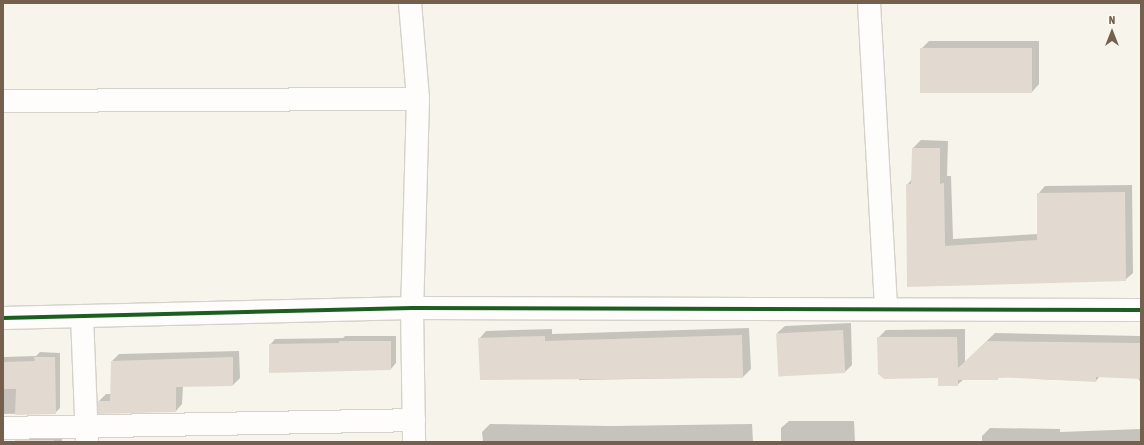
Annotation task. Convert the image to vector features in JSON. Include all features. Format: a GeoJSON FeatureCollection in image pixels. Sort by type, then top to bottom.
{"type":"FeatureCollection","features":[{"type":"Feature","properties":{"kind":"street"},"geometry":{"type":"LineString","coordinates":[[410,3],[418,99],[412,308],[414,442]]}},
{"type":"Feature","properties":{"kind":"street"},"geometry":{"type":"LineString","coordinates":[[869,3],[886,308]]}},
{"type":"Feature","properties":{"kind":"street"},"geometry":{"type":"LineString","coordinates":[[3,101],[418,99]]}},
{"type":"Feature","properties":{"kind":"street"},"geometry":{"type":"LineString","coordinates":[[3,318],[412,308],[886,308],[1141,310]]}},
{"type":"Feature","properties":{"kind":"street"},"geometry":{"type":"LineString","coordinates":[[82,316],[86,434]]}},
{"type":"Feature","properties":{"kind":"street"},"geometry":{"type":"LineString","coordinates":[[3,428],[86,434],[414,420]]}},
{"type":"Feature","properties":{"kind":"building"},"geometry":{"type":"Polygon","coordinates":[[[920,48],[1032,48],[1032,93],[920,93],[920,48]]]}},
{"type":"Feature","properties":{"kind":"building"},"geometry":{"type":"Polygon","coordinates":[[[912,148],[940,148],[940,184],[944,183],[945,246],[1037,240],[1037,193],[1125,192],[1126,281],[907,287],[906,184],[911,184],[912,148]]]}},
{"type":"Feature","properties":{"kind":"building"},"geometry":{"type":"Polygon","coordinates":[[[843,330],[845,373],[778,376],[776,334],[843,330]]]}},
{"type":"Feature","properties":{"kind":"building"},"geometry":{"type":"Polygon","coordinates":[[[742,335],[743,378],[480,380],[478,338],[545,336],[545,341],[742,335]]]}},
{"type":"Feature","properties":{"kind":"building"},"geometry":{"type":"Polygon","coordinates":[[[877,337],[957,337],[958,368],[987,341],[1141,343],[1141,379],[1096,377],[1096,382],[998,377],[998,380],[958,380],[958,386],[938,386],[938,378],[884,379],[878,374],[877,337]]]}},
{"type":"Feature","properties":{"kind":"building"},"geometry":{"type":"Polygon","coordinates":[[[339,341],[391,341],[391,370],[269,373],[269,344],[339,343],[339,341]]]}},
{"type":"Feature","properties":{"kind":"building"},"geometry":{"type":"Polygon","coordinates":[[[34,357],[55,357],[56,414],[15,415],[16,389],[3,389],[3,362],[35,361],[34,357]]]}},
{"type":"Feature","properties":{"kind":"building"},"geometry":{"type":"Polygon","coordinates":[[[233,357],[233,386],[176,387],[176,412],[98,414],[98,401],[110,401],[111,361],[233,357]]]}},
{"type":"Feature","properties":{"kind":"building"},"geometry":{"type":"Polygon","coordinates":[[[15,440],[54,440],[54,442],[15,442],[15,440]]]}},
{"type":"Feature","properties":{"kind":"cycle path"},"geometry":{"type":"LineString","coordinates":[[3,318],[412,308],[1141,310]]}}]}
